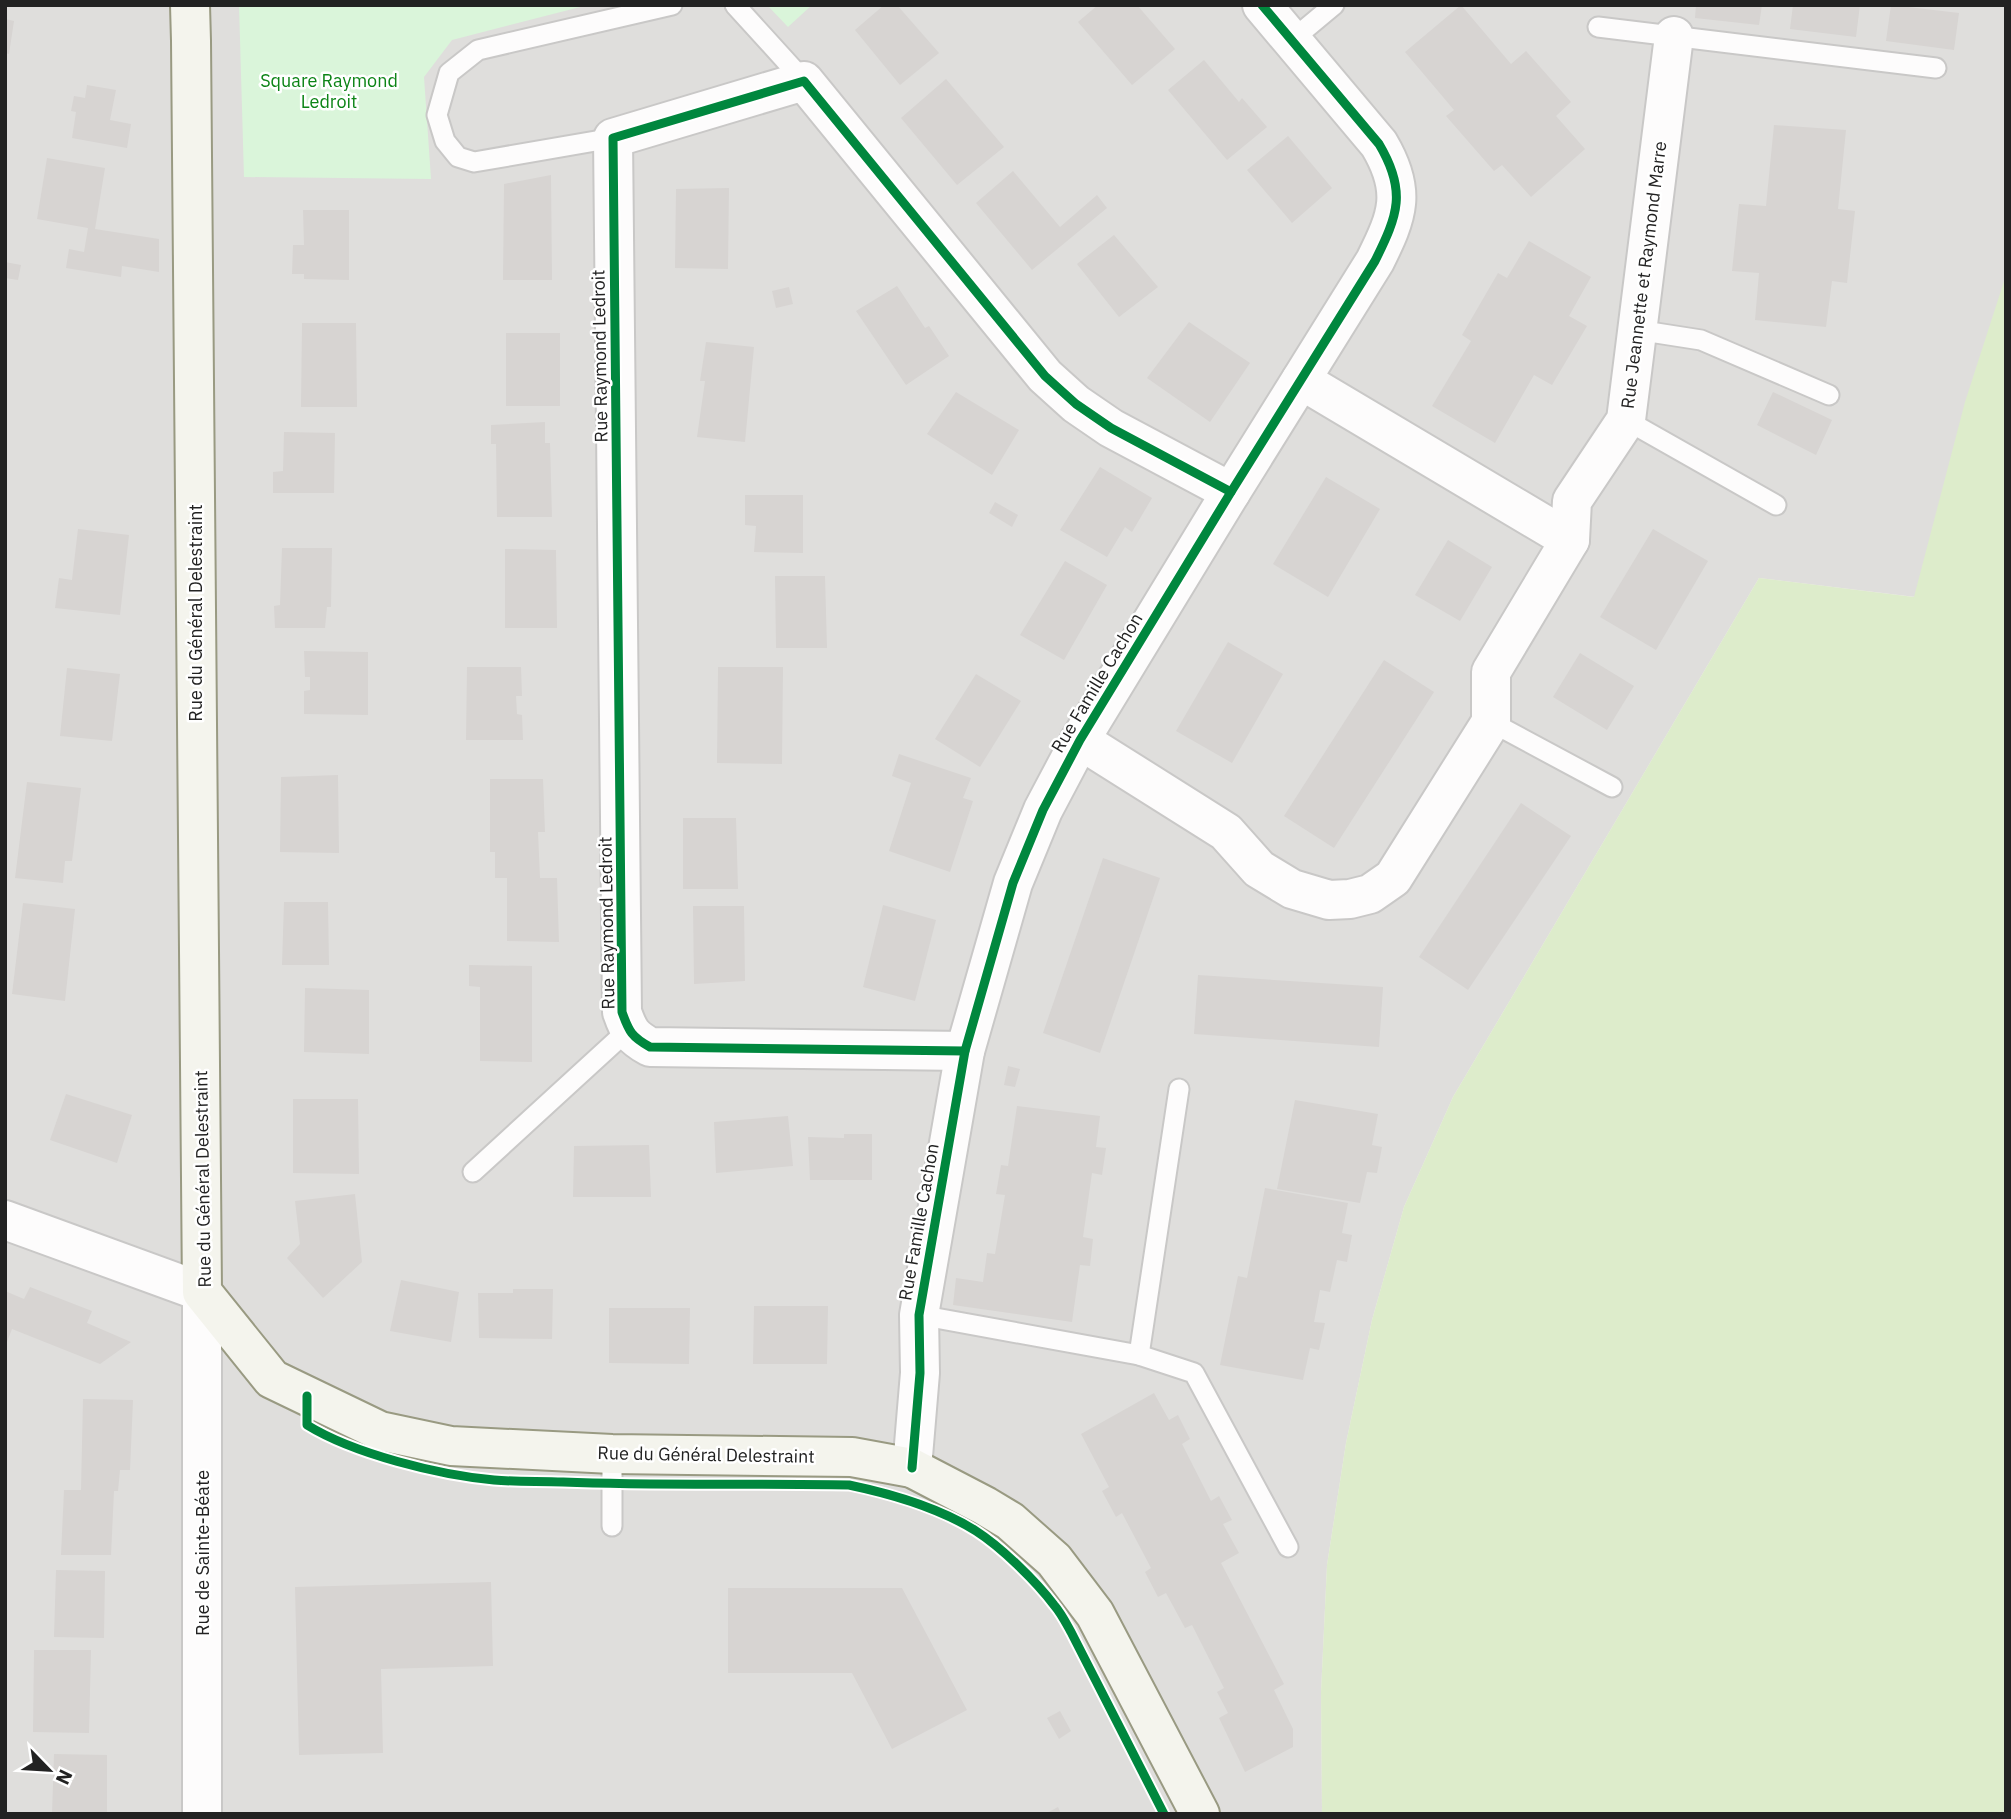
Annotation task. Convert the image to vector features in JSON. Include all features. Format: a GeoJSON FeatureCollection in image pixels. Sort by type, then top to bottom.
{"type":"FeatureCollection","features":[{"type":"Feature","properties":{"kind":"street","name":"Rue du Général Delestraint"},"geometry":{"type":"LineString","coordinates":[[190,5],[202,1292],[272,1379],[380,1431],[452,1446],[612,1454],[852,1457],[912,1468],[1010,1521],[1054,1560],[1095,1615],[1200,1814]]}},
{"type":"Feature","properties":{"kind":"street","name":"Rue Famille Cachon"},"geometry":{"type":"LineString","coordinates":[[912,1468],[920,1373],[919,1315],[965,1051],[1013,883],[1043,810],[1080,740],[1375,261],[1391,229],[1397,207],[1396,184],[1390,162],[1379,144],[1262,5]]}},
{"type":"Feature","properties":{"kind":"street","name":"Rue Jeannette et Raymond Marre"},"geometry":{"type":"LineString","coordinates":[[1490,722],[1491,672],[1570,540],[1573,501],[1626,420],[1674,36]]}},
{"type":"Feature","properties":{"kind":"street"},"geometry":{"type":"LineString","coordinates":[[613,138],[804,81],[1045,376],[1076,404],[1111,428],[1231,492]]}},
{"type":"Feature","properties":{"kind":"street","name":"Rue Raymond Ledroit"},"geometry":{"type":"LineString","coordinates":[[613,138],[622,1012],[628,1030],[650,1047],[965,1051]]}},
{"type":"Feature","properties":{"kind":"street"},"geometry":{"type":"LineString","coordinates":[[1300,380],[1570,540]]}},
{"type":"Feature","properties":{"kind":"street"},"geometry":{"type":"LineString","coordinates":[[1080,740],[1226,832],[1259,869],[1292,889],[1329,900],[1350,900],[1370,894],[1393,878],[1490,722]]}},
{"type":"Feature","properties":{"kind":"street"},"geometry":{"type":"LineString","coordinates":[[5,1220],[202,1292]]}},
{"type":"Feature","properties":{"kind":"street","name":"Rue de Sainte-Béate"},"geometry":{"type":"LineString","coordinates":[[202,1292],[202,1814]]}},
{"type":"Feature","properties":{"kind":"lane"},"geometry":{"type":"LineString","coordinates":[[613,138],[474,162],[458,157],[444,141],[437,115],[449,73],[478,50],[672,5]]}},
{"type":"Feature","properties":{"kind":"lane"},"geometry":{"type":"LineString","coordinates":[[735,5],[804,81]]}},
{"type":"Feature","properties":{"kind":"lane"},"geometry":{"type":"LineString","coordinates":[[1292,40],[1334,5]]}},
{"type":"Feature","properties":{"kind":"lane"},"geometry":{"type":"LineString","coordinates":[[1598,27],[1937,68]]}},
{"type":"Feature","properties":{"kind":"lane"},"geometry":{"type":"LineString","coordinates":[[1637,330],[1701,341],[1829,395]]}},
{"type":"Feature","properties":{"kind":"lane"},"geometry":{"type":"LineString","coordinates":[[1626,420],[1776,505]]}},
{"type":"Feature","properties":{"kind":"lane"},"geometry":{"type":"LineString","coordinates":[[1490,722],[1612,787]]}},
{"type":"Feature","properties":{"kind":"lane"},"geometry":{"type":"LineString","coordinates":[[473,1171],[628,1030]]}},
{"type":"Feature","properties":{"kind":"lane"},"geometry":{"type":"LineString","coordinates":[[1139,1355],[1179,1089]]}},
{"type":"Feature","properties":{"kind":"lane"},"geometry":{"type":"LineString","coordinates":[[919,1315],[1139,1355],[1194,1373],[1288,1547]]}},
{"type":"Feature","properties":{"kind":"lane"},"geometry":{"type":"LineString","coordinates":[[612,1454],[612,1526]]}},
{"type":"Feature","properties":{"kind":"shaded area"},"geometry":{"type":"Polygon","coordinates":[[[5,5],[2006,5],[2006,608],[1759,578],[1453,1097],[1404,1207],[1372,1320],[1346,1443],[1327,1565],[1321,1692],[1322,1814],[5,1814],[5,5]]]}},
{"type":"Feature","properties":{"kind":"green space","name":"Square Raymond Ledroit"},"geometry":{"type":"Polygon","coordinates":[[[239,5],[588,5],[452,40],[424,77],[431,179],[244,177],[239,5]]]}},
{"type":"Feature","properties":{"kind":"green space"},"geometry":{"type":"Polygon","coordinates":[[[767,5],[812,5],[788,27],[767,5]]]}},
{"type":"Feature","properties":{"kind":"green space"},"geometry":{"type":"Polygon","coordinates":[[[2006,275],[2006,1814],[1322,1814],[1321,1692],[1327,1565],[1346,1443],[1372,1320],[1404,1207],[1453,1097],[1759,578],[1914,597],[1965,402],[2006,275]]]}},
{"type":"Feature","properties":{"kind":"building"},"geometry":{"type":"Polygon","coordinates":[[[884,5],[897,5],[939,53],[900,85],[855,30],[884,5]]]}},
{"type":"Feature","properties":{"kind":"building"},"geometry":{"type":"Polygon","coordinates":[[[1098,5],[1137,5],[1175,49],[1132,85],[1078,22],[1098,5]]]}},
{"type":"Feature","properties":{"kind":"building"},"geometry":{"type":"Polygon","coordinates":[[[1461,5],[1511,64],[1526,51],[1571,102],[1556,116],[1585,149],[1531,197],[1502,165],[1494,171],[1446,116],[1454,110],[1405,52],[1461,5]]]}},
{"type":"Feature","properties":{"kind":"building"},"geometry":{"type":"Polygon","coordinates":[[[1696,5],[1762,5],[1759,25],[1695,18],[1696,5]]]}},
{"type":"Feature","properties":{"kind":"building"},"geometry":{"type":"Polygon","coordinates":[[[1793,5],[1860,5],[1856,37],[1790,29],[1793,5]]]}},
{"type":"Feature","properties":{"kind":"building"},"geometry":{"type":"Polygon","coordinates":[[[1891,5],[1959,13],[1954,50],[1886,41],[1891,5]]]}},
{"type":"Feature","properties":{"kind":"building"},"geometry":{"type":"Polygon","coordinates":[[[5,19],[14,21],[9,54],[5,53],[5,19]]]}},
{"type":"Feature","properties":{"kind":"building"},"geometry":{"type":"Polygon","coordinates":[[[1204,60],[1239,102],[1242,98],[1267,127],[1227,160],[1168,90],[1204,60]]]}},
{"type":"Feature","properties":{"kind":"building"},"geometry":{"type":"Polygon","coordinates":[[[946,79],[1004,147],[957,185],[901,118],[946,79]]]}},
{"type":"Feature","properties":{"kind":"building"},"geometry":{"type":"Polygon","coordinates":[[[87,85],[116,90],[110,120],[131,124],[127,148],[72,138],[76,112],[71,111],[74,96],[85,98],[87,85]]]}},
{"type":"Feature","properties":{"kind":"building"},"geometry":{"type":"Polygon","coordinates":[[[1774,125],[1846,130],[1838,209],[1855,211],[1847,283],[1832,281],[1826,327],[1755,320],[1759,273],[1732,271],[1739,204],[1766,206],[1774,125]]]}},
{"type":"Feature","properties":{"kind":"building"},"geometry":{"type":"Polygon","coordinates":[[[1288,136],[1332,188],[1292,223],[1247,170],[1288,136]]]}},
{"type":"Feature","properties":{"kind":"building"},"geometry":{"type":"Polygon","coordinates":[[[47,158],[105,168],[95,229],[159,239],[159,272],[122,266],[121,277],[66,268],[69,249],[84,252],[88,228],[37,219],[47,158]]]}},
{"type":"Feature","properties":{"kind":"building"},"geometry":{"type":"Polygon","coordinates":[[[1013,171],[1060,227],[1097,195],[1107,208],[1032,270],[976,203],[1013,171]]]}},
{"type":"Feature","properties":{"kind":"building"},"geometry":{"type":"Polygon","coordinates":[[[551,175],[552,280],[503,280],[504,184],[551,175]]]}},
{"type":"Feature","properties":{"kind":"building"},"geometry":{"type":"Polygon","coordinates":[[[729,188],[728,269],[675,268],[676,189],[729,188]]]}},
{"type":"Feature","properties":{"kind":"building"},"geometry":{"type":"Polygon","coordinates":[[[303,210],[349,210],[349,280],[304,279],[304,274],[292,274],[293,245],[304,245],[303,210]]]}},
{"type":"Feature","properties":{"kind":"building"},"geometry":{"type":"Polygon","coordinates":[[[1114,235],[1158,287],[1119,317],[1077,264],[1114,235]]]}},
{"type":"Feature","properties":{"kind":"building"},"geometry":{"type":"Polygon","coordinates":[[[1529,241],[1591,277],[1569,316],[1587,326],[1552,385],[1534,375],[1495,443],[1432,406],[1471,341],[1462,335],[1498,273],[1507,278],[1529,241]]]}},
{"type":"Feature","properties":{"kind":"building"},"geometry":{"type":"Polygon","coordinates":[[[5,262],[21,265],[18,280],[5,278],[5,262]]]}},
{"type":"Feature","properties":{"kind":"building"},"geometry":{"type":"Polygon","coordinates":[[[897,286],[925,328],[929,326],[949,356],[906,385],[856,311],[897,286]]]}},
{"type":"Feature","properties":{"kind":"building"},"geometry":{"type":"Polygon","coordinates":[[[789,287],[793,304],[776,308],[772,291],[789,287]]]}},
{"type":"Feature","properties":{"kind":"building"},"geometry":{"type":"Polygon","coordinates":[[[1189,322],[1250,363],[1210,422],[1147,378],[1189,322]]]}},
{"type":"Feature","properties":{"kind":"building"},"geometry":{"type":"Polygon","coordinates":[[[302,323],[356,323],[357,407],[301,407],[302,323]]]}},
{"type":"Feature","properties":{"kind":"building"},"geometry":{"type":"Polygon","coordinates":[[[506,333],[560,333],[560,406],[506,406],[506,333]]]}},
{"type":"Feature","properties":{"kind":"building"},"geometry":{"type":"Polygon","coordinates":[[[706,342],[754,347],[745,442],[697,437],[705,381],[700,381],[706,342]]]}},
{"type":"Feature","properties":{"kind":"building"},"geometry":{"type":"Polygon","coordinates":[[[956,392],[1019,430],[992,475],[927,434],[956,392]]]}},
{"type":"Feature","properties":{"kind":"building"},"geometry":{"type":"Polygon","coordinates":[[[1773,392],[1832,420],[1816,455],[1757,425],[1773,392]]]}},
{"type":"Feature","properties":{"kind":"building"},"geometry":{"type":"Polygon","coordinates":[[[545,422],[545,443],[550,443],[552,517],[497,517],[496,444],[491,444],[491,425],[545,422]]]}},
{"type":"Feature","properties":{"kind":"building"},"geometry":{"type":"Polygon","coordinates":[[[284,432],[335,433],[334,493],[273,493],[273,472],[283,471],[284,432]]]}},
{"type":"Feature","properties":{"kind":"building"},"geometry":{"type":"Polygon","coordinates":[[[1100,467],[1152,498],[1132,532],[1125,527],[1107,557],[1060,530],[1100,467]]]}},
{"type":"Feature","properties":{"kind":"building"},"geometry":{"type":"Polygon","coordinates":[[[1326,477],[1380,509],[1328,597],[1273,564],[1326,477]]]}},
{"type":"Feature","properties":{"kind":"building"},"geometry":{"type":"Polygon","coordinates":[[[745,495],[803,495],[803,553],[754,552],[756,526],[745,525],[745,495]]]}},
{"type":"Feature","properties":{"kind":"building"},"geometry":{"type":"Polygon","coordinates":[[[995,502],[1018,515],[1012,527],[989,513],[995,502]]]}},
{"type":"Feature","properties":{"kind":"building"},"geometry":{"type":"Polygon","coordinates":[[[78,529],[129,535],[120,615],[55,608],[59,578],[72,580],[78,529]]]}},
{"type":"Feature","properties":{"kind":"building"},"geometry":{"type":"Polygon","coordinates":[[[1653,529],[1708,561],[1656,650],[1600,617],[1653,529]]]}},
{"type":"Feature","properties":{"kind":"building"},"geometry":{"type":"Polygon","coordinates":[[[1448,540],[1492,567],[1460,621],[1415,595],[1448,540]]]}},
{"type":"Feature","properties":{"kind":"building"},"geometry":{"type":"Polygon","coordinates":[[[282,548],[332,548],[331,607],[327,607],[325,628],[275,628],[274,606],[280,605],[282,548]]]}},
{"type":"Feature","properties":{"kind":"building"},"geometry":{"type":"Polygon","coordinates":[[[505,549],[556,550],[557,628],[505,628],[505,549]]]}},
{"type":"Feature","properties":{"kind":"building"},"geometry":{"type":"Polygon","coordinates":[[[1065,561],[1107,585],[1064,660],[1020,635],[1065,561]]]}},
{"type":"Feature","properties":{"kind":"building"},"geometry":{"type":"Polygon","coordinates":[[[775,576],[825,576],[827,648],[776,648],[775,576]]]}},
{"type":"Feature","properties":{"kind":"building"},"geometry":{"type":"Polygon","coordinates":[[[1228,642],[1283,674],[1232,763],[1176,731],[1228,642]]]}},
{"type":"Feature","properties":{"kind":"building"},"geometry":{"type":"Polygon","coordinates":[[[304,651],[368,652],[368,715],[304,714],[304,691],[310,690],[310,677],[305,677],[304,651]]]}},
{"type":"Feature","properties":{"kind":"building"},"geometry":{"type":"Polygon","coordinates":[[[1580,653],[1634,686],[1607,730],[1553,697],[1580,653]]]}},
{"type":"Feature","properties":{"kind":"building"},"geometry":{"type":"Polygon","coordinates":[[[1384,660],[1434,692],[1334,848],[1284,816],[1384,660]]]}},
{"type":"Feature","properties":{"kind":"building"},"geometry":{"type":"Polygon","coordinates":[[[467,667],[521,667],[522,696],[516,696],[517,714],[522,715],[523,740],[466,740],[467,667]]]}},
{"type":"Feature","properties":{"kind":"building"},"geometry":{"type":"Polygon","coordinates":[[[718,667],[783,667],[782,764],[717,763],[718,667]]]}},
{"type":"Feature","properties":{"kind":"building"},"geometry":{"type":"Polygon","coordinates":[[[67,668],[120,674],[112,741],[60,736],[67,668]]]}},
{"type":"Feature","properties":{"kind":"building"},"geometry":{"type":"Polygon","coordinates":[[[976,674],[1021,701],[980,767],[935,739],[976,674]]]}},
{"type":"Feature","properties":{"kind":"building"},"geometry":{"type":"Polygon","coordinates":[[[899,754],[971,778],[963,798],[973,801],[950,872],[889,851],[911,783],[892,776],[899,754]]]}},
{"type":"Feature","properties":{"kind":"building"},"geometry":{"type":"Polygon","coordinates":[[[338,775],[339,853],[280,852],[281,777],[338,775]]]}},
{"type":"Feature","properties":{"kind":"building"},"geometry":{"type":"Polygon","coordinates":[[[490,779],[543,779],[545,832],[538,832],[540,878],[557,878],[559,942],[507,941],[507,878],[495,878],[495,852],[490,852],[490,779]]]}},
{"type":"Feature","properties":{"kind":"building"},"geometry":{"type":"Polygon","coordinates":[[[27,782],[81,788],[72,861],[65,861],[63,883],[15,878],[27,782]]]}},
{"type":"Feature","properties":{"kind":"building"},"geometry":{"type":"Polygon","coordinates":[[[1521,803],[1571,836],[1468,990],[1419,957],[1521,803]]]}},
{"type":"Feature","properties":{"kind":"building"},"geometry":{"type":"Polygon","coordinates":[[[683,818],[736,818],[738,889],[683,889],[683,818]]]}},
{"type":"Feature","properties":{"kind":"building"},"geometry":{"type":"Polygon","coordinates":[[[1103,858],[1160,878],[1100,1053],[1043,1033],[1103,858]]]}},
{"type":"Feature","properties":{"kind":"building"},"geometry":{"type":"Polygon","coordinates":[[[284,902],[328,902],[329,965],[282,965],[284,902]]]}},
{"type":"Feature","properties":{"kind":"building"},"geometry":{"type":"Polygon","coordinates":[[[23,903],[75,909],[65,1001],[12,994],[23,903]]]}},
{"type":"Feature","properties":{"kind":"building"},"geometry":{"type":"Polygon","coordinates":[[[883,905],[936,920],[915,1001],[863,987],[883,905]]]}},
{"type":"Feature","properties":{"kind":"building"},"geometry":{"type":"Polygon","coordinates":[[[693,906],[744,906],[745,981],[694,984],[693,906]]]}},
{"type":"Feature","properties":{"kind":"building"},"geometry":{"type":"Polygon","coordinates":[[[469,965],[532,966],[532,1062],[480,1061],[480,987],[469,986],[469,965]]]}},
{"type":"Feature","properties":{"kind":"building"},"geometry":{"type":"Polygon","coordinates":[[[1198,975],[1383,987],[1379,1047],[1194,1034],[1198,975]]]}},
{"type":"Feature","properties":{"kind":"building"},"geometry":{"type":"Polygon","coordinates":[[[305,988],[369,990],[369,1054],[304,1052],[305,988]]]}},
{"type":"Feature","properties":{"kind":"building"},"geometry":{"type":"Polygon","coordinates":[[[1008,1066],[1020,1069],[1015,1087],[1004,1085],[1008,1066]]]}},
{"type":"Feature","properties":{"kind":"building"},"geometry":{"type":"Polygon","coordinates":[[[66,1094],[132,1115],[117,1163],[50,1140],[66,1094]]]}},
{"type":"Feature","properties":{"kind":"building"},"geometry":{"type":"Polygon","coordinates":[[[293,1099],[358,1099],[359,1174],[293,1173],[293,1099]]]}},
{"type":"Feature","properties":{"kind":"building"},"geometry":{"type":"Polygon","coordinates":[[[1295,1100],[1378,1114],[1372,1145],[1382,1147],[1377,1173],[1367,1172],[1360,1203],[1277,1189],[1295,1100]]]}},
{"type":"Feature","properties":{"kind":"building"},"geometry":{"type":"Polygon","coordinates":[[[1017,1106],[1100,1116],[1096,1147],[1106,1148],[1102,1175],[1092,1173],[1083,1237],[1093,1239],[1090,1266],[1080,1265],[1072,1322],[953,1305],[956,1278],[983,1282],[987,1253],[995,1254],[1005,1195],[996,1194],[1001,1165],[1008,1166],[1017,1106]]]}},
{"type":"Feature","properties":{"kind":"building"},"geometry":{"type":"Polygon","coordinates":[[[788,1116],[793,1166],[716,1173],[714,1122],[788,1116]]]}},
{"type":"Feature","properties":{"kind":"building"},"geometry":{"type":"Polygon","coordinates":[[[844,1134],[872,1134],[872,1180],[810,1180],[808,1137],[844,1138],[844,1134]]]}},
{"type":"Feature","properties":{"kind":"building"},"geometry":{"type":"Polygon","coordinates":[[[649,1145],[651,1197],[573,1197],[574,1146],[649,1145]]]}},
{"type":"Feature","properties":{"kind":"building"},"geometry":{"type":"Polygon","coordinates":[[[1265,1188],[1348,1203],[1342,1233],[1352,1235],[1347,1262],[1337,1260],[1330,1292],[1320,1290],[1314,1322],[1325,1323],[1319,1350],[1310,1348],[1303,1380],[1220,1365],[1238,1276],[1247,1278],[1265,1188]]]}},
{"type":"Feature","properties":{"kind":"building"},"geometry":{"type":"Polygon","coordinates":[[[355,1194],[362,1262],[323,1298],[287,1258],[300,1244],[295,1201],[355,1194]]]}},
{"type":"Feature","properties":{"kind":"building"},"geometry":{"type":"Polygon","coordinates":[[[401,1280],[459,1292],[451,1342],[390,1331],[401,1280]]]}},
{"type":"Feature","properties":{"kind":"building"},"geometry":{"type":"Polygon","coordinates":[[[30,1287],[92,1311],[87,1323],[131,1342],[100,1364],[12,1329],[5,1347],[5,1291],[24,1299],[30,1287]]]}},
{"type":"Feature","properties":{"kind":"building"},"geometry":{"type":"Polygon","coordinates":[[[513,1289],[553,1289],[552,1339],[479,1338],[478,1293],[513,1293],[513,1289]]]}},
{"type":"Feature","properties":{"kind":"building"},"geometry":{"type":"Polygon","coordinates":[[[754,1306],[828,1306],[827,1364],[753,1364],[754,1306]]]}},
{"type":"Feature","properties":{"kind":"building"},"geometry":{"type":"Polygon","coordinates":[[[609,1308],[690,1308],[689,1364],[609,1363],[609,1308]]]}},
{"type":"Feature","properties":{"kind":"building"},"geometry":{"type":"Polygon","coordinates":[[[1154,1393],[1169,1420],[1178,1415],[1190,1439],[1182,1444],[1211,1501],[1219,1496],[1232,1520],[1223,1524],[1239,1553],[1221,1563],[1284,1684],[1274,1690],[1293,1729],[1293,1747],[1245,1772],[1219,1718],[1228,1713],[1217,1692],[1224,1688],[1192,1625],[1185,1628],[1166,1593],[1158,1597],[1145,1572],[1151,1568],[1122,1513],[1116,1517],[1102,1491],[1109,1487],[1081,1434],[1154,1393]]]}},
{"type":"Feature","properties":{"kind":"building"},"geometry":{"type":"Polygon","coordinates":[[[83,1399],[133,1400],[130,1470],[120,1470],[118,1491],[114,1491],[111,1555],[61,1555],[64,1490],[81,1490],[83,1399]]]}},
{"type":"Feature","properties":{"kind":"building"},"geometry":{"type":"Polygon","coordinates":[[[56,1570],[105,1571],[104,1638],[54,1637],[56,1570]]]}},
{"type":"Feature","properties":{"kind":"building"},"geometry":{"type":"Polygon","coordinates":[[[491,1582],[493,1666],[381,1669],[383,1753],[299,1755],[295,1587],[491,1582]]]}},
{"type":"Feature","properties":{"kind":"building"},"geometry":{"type":"Polygon","coordinates":[[[728,1588],[902,1588],[967,1710],[892,1749],[852,1673],[728,1673],[728,1588]]]}},
{"type":"Feature","properties":{"kind":"building"},"geometry":{"type":"Polygon","coordinates":[[[34,1650],[91,1650],[89,1733],[33,1732],[34,1650]]]}},
{"type":"Feature","properties":{"kind":"building"},"geometry":{"type":"Polygon","coordinates":[[[1060,1711],[1071,1731],[1059,1739],[1047,1718],[1060,1711]]]}},
{"type":"Feature","properties":{"kind":"building"},"geometry":{"type":"Polygon","coordinates":[[[54,1754],[107,1755],[107,1814],[52,1814],[54,1754]]]}},
{"type":"Feature","properties":{"kind":"building"},"geometry":{"type":"Polygon","coordinates":[[[1058,1807],[1061,1814],[1045,1814],[1058,1807]]]}},
{"type":"Feature","properties":{"kind":"cycle path"},"geometry":{"type":"LineString","coordinates":[[912,1468],[920,1373],[919,1315],[965,1051],[1013,883],[1043,810],[1080,740],[1375,261],[1394,216],[1396,190],[1388,161],[1379,144],[1262,5]]}},
{"type":"Feature","properties":{"kind":"cycle path"},"geometry":{"type":"LineString","coordinates":[[965,1051],[650,1047],[635,1037],[624,1019],[613,138],[804,81],[1045,376],[1076,404],[1111,428],[1231,492]]}},
{"type":"Feature","properties":{"kind":"cycle path"},"geometry":{"type":"LineString","coordinates":[[307,1396],[307,1425],[372,1454],[448,1473],[511,1481],[849,1485],[898,1497],[946,1515],[976,1531],[996,1546],[1028,1575],[1059,1611],[1164,1814]]}}]}
